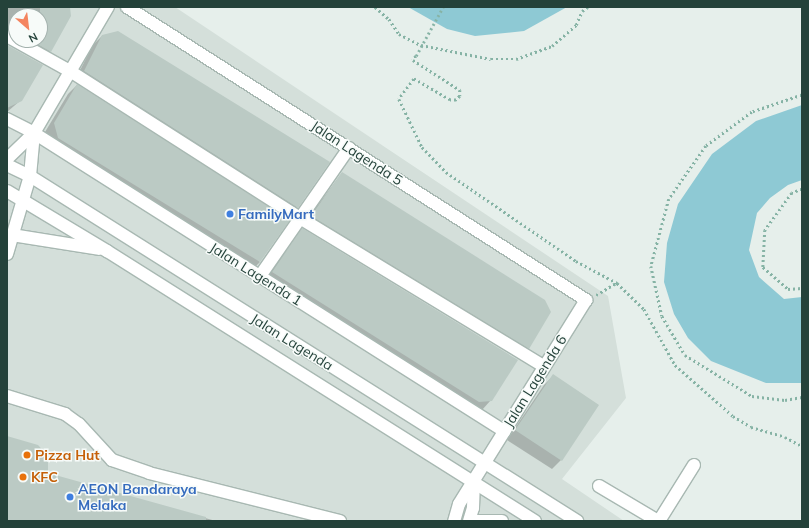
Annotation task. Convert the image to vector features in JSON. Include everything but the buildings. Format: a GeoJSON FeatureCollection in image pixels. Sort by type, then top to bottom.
{"type":"FeatureCollection","features":[{"type":"Feature","properties":{"kind":"street"},"geometry":{"type":"LineString","coordinates":[[7,159],[34,133],[108,7]]}},
{"type":"Feature","properties":{"kind":"street","name":"Jalan Lagenda 5"},"geometry":{"type":"LineString","coordinates":[[127,7],[586,300]]}},
{"type":"Feature","properties":{"kind":"street"},"geometry":{"type":"LineString","coordinates":[[7,36],[70,71],[300,218],[544,366]]}},
{"type":"Feature","properties":{"kind":"street","name":"Jalan Lagenda 1"},"geometry":{"type":"LineString","coordinates":[[7,119],[34,133],[504,431]]}},
{"type":"Feature","properties":{"kind":"street"},"geometry":{"type":"LineString","coordinates":[[7,254],[30,176],[34,133]]}},
{"type":"Feature","properties":{"kind":"street"},"geometry":{"type":"LineString","coordinates":[[260,276],[349,148]]}},
{"type":"Feature","properties":{"kind":"street","name":"Jalan Lagenda"},"geometry":{"type":"LineString","coordinates":[[7,165],[30,176],[576,521]]}},
{"type":"Feature","properties":{"kind":"street","name":"Jalan Lagenda"},"geometry":{"type":"LineString","coordinates":[[7,191],[106,251],[535,521]]}},
{"type":"Feature","properties":{"kind":"street"},"geometry":{"type":"LineString","coordinates":[[12,235],[106,251]]}},
{"type":"Feature","properties":{"kind":"street","name":"Jalan Lagenda 6"},"geometry":{"type":"LineString","coordinates":[[454,521],[458,504],[474,482],[484,463],[586,300]]}},
{"type":"Feature","properties":{"kind":"street"},"geometry":{"type":"LineString","coordinates":[[7,396],[65,414],[79,424],[112,460],[149,473],[340,521]]}},
{"type":"Feature","properties":{"kind":"street"},"geometry":{"type":"LineString","coordinates":[[599,486],[658,521],[694,465]]}},
{"type":"Feature","properties":{"kind":"street"},"geometry":{"type":"LineString","coordinates":[[469,521],[473,508],[474,482]]}},
{"type":"Feature","properties":{"kind":"street"},"geometry":{"type":"LineString","coordinates":[[475,521],[502,521]]}},
{"type":"Feature","properties":{"kind":"path"},"geometry":{"type":"LineString","coordinates":[[375,7],[389,19],[399,34],[421,45],[497,59],[516,59],[552,46],[576,25],[582,11],[588,7]]}},
{"type":"Feature","properties":{"kind":"path"},"geometry":{"type":"LineString","coordinates":[[443,7],[413,60],[460,90],[460,96],[456,100],[450,100],[414,79],[399,99],[422,147],[446,172],[478,195],[576,261],[616,282],[644,309],[675,365],[733,416],[751,427],[785,436],[802,446]]}},
{"type":"Feature","properties":{"kind":"path"},"geometry":{"type":"LineString","coordinates":[[802,95],[752,112],[706,146],[669,199],[651,266],[662,316],[685,355],[752,396],[785,400],[802,397]]}},
{"type":"Feature","properties":{"kind":"path"},"geometry":{"type":"LineString","coordinates":[[802,189],[792,193],[765,230],[764,267],[788,289],[802,288]]}},
{"type":"Feature","properties":{"kind":"path"},"geometry":{"type":"LineString","coordinates":[[586,300],[616,282]]}},
{"type":"Feature","properties":{"kind":"shaded area"},"geometry":{"type":"Polygon","coordinates":[[[7,7],[175,7],[608,296],[626,398],[562,479],[624,521],[7,521],[7,7]]]}},
{"type":"Feature","properties":{"kind":"water"},"geometry":{"type":"Polygon","coordinates":[[[408,7],[567,7],[524,31],[475,36],[447,29],[408,7]]]}},
{"type":"Feature","properties":{"kind":"water"},"geometry":{"type":"Polygon","coordinates":[[[802,105],[802,180],[788,185],[770,198],[757,213],[749,250],[759,277],[784,299],[802,297],[802,383],[766,383],[711,361],[688,338],[674,314],[664,282],[667,243],[678,204],[712,154],[756,121],[802,105]]]}},
{"type":"Feature","properties":{"kind":"place","name":"FamilyMart"},"geometry":{"type":"Point","coordinates":[230,214]}},
{"type":"Feature","properties":{"kind":"place","name":"Pizza Hut"},"geometry":{"type":"Point","coordinates":[27,455]}},
{"type":"Feature","properties":{"kind":"place","name":"KFC"},"geometry":{"type":"Point","coordinates":[23,477]}},
{"type":"Feature","properties":{"kind":"place","name":"AEON Bandaraya Melaka"},"geometry":{"type":"Point","coordinates":[70,497]}}]}
